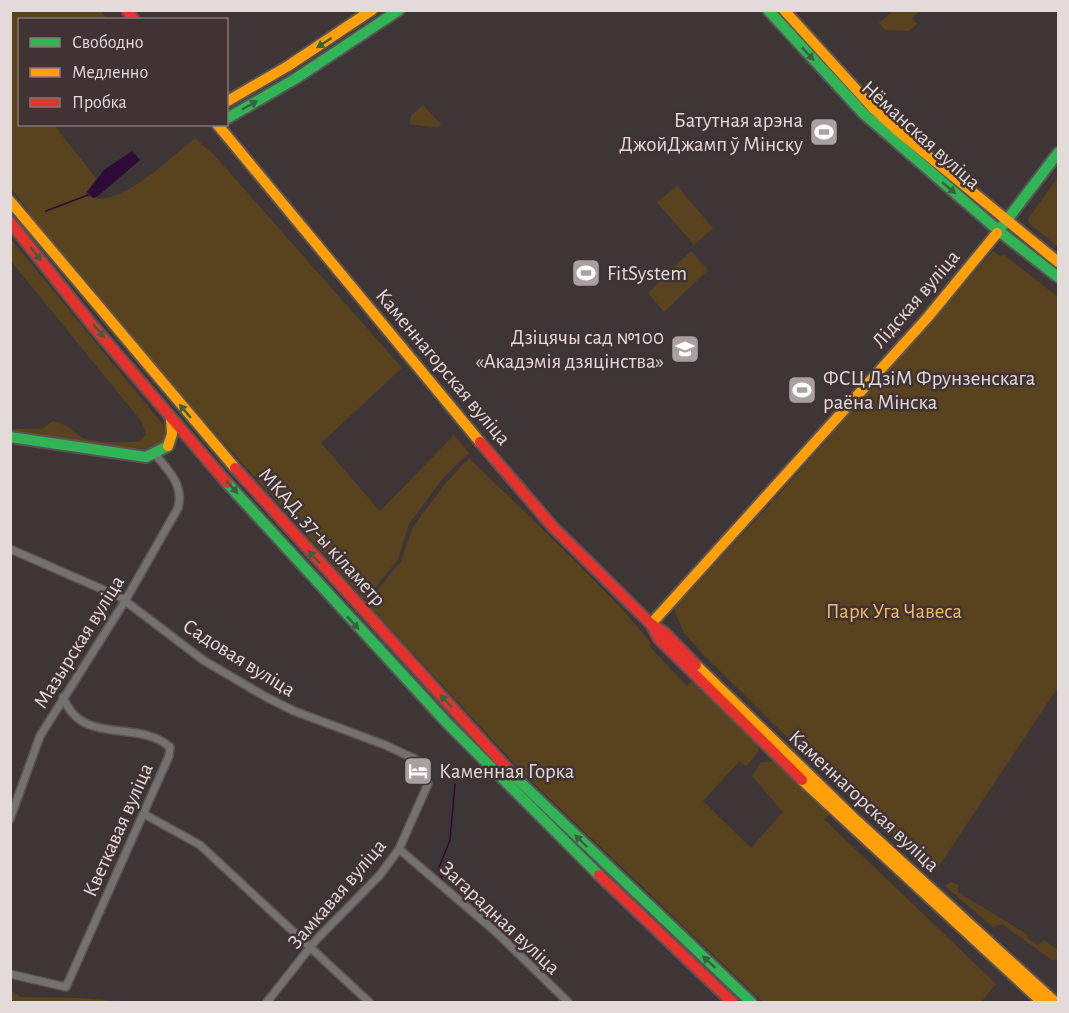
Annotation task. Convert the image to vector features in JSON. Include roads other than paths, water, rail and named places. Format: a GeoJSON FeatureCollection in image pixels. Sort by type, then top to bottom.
{"type":"FeatureCollection","features":[{"type":"Feature","properties":{"kind":"main road"},"geometry":{"type":"LineString","coordinates":[[228,101],[288,66],[372,10]]}},
{"type":"Feature","properties":{"kind":"main road"},"geometry":{"type":"LineString","coordinates":[[228,118],[303,74],[399,10]]}},
{"type":"Feature","properties":{"kind":"main road","name":"Нёманская вуліца"},"geometry":{"type":"LineString","coordinates":[[768,10],[835,75],[898,131],[1006,222],[1059,262]]}},
{"type":"Feature","properties":{"kind":"main road","name":"Нёманская вуліца"},"geometry":{"type":"LineString","coordinates":[[784,10],[864,114],[999,231],[1059,277]]}},
{"type":"Feature","properties":{"kind":"main road","name":"Каменнагорская вуліца"},"geometry":{"type":"LineString","coordinates":[[219,126],[553,527],[651,624],[665,633],[795,764],[887,851],[1055,1002]]}},
{"type":"Feature","properties":{"kind":"main road","name":"Лідская вуліца"},"geometry":{"type":"LineString","coordinates":[[651,624],[928,317],[999,231],[1059,153]]}},
{"type":"Feature","properties":{"kind":"main road","name":"МКАД, 37-ы кіламетр"},"geometry":{"type":"LineString","coordinates":[[10,201],[203,433],[521,783],[751,1002]]}},
{"type":"Feature","properties":{"kind":"main road","name":"МКАД, 37-ы кіламетр"},"geometry":{"type":"LineString","coordinates":[[10,222],[171,418],[314,580],[467,745],[614,891],[732,1002]]}},
{"type":"Feature","properties":{"kind":"main road"},"geometry":{"type":"LineString","coordinates":[[168,446],[172,434],[171,418]]}},
{"type":"Feature","properties":{"kind":"main road"},"geometry":{"type":"LineString","coordinates":[[10,437],[133,456],[155,454],[180,441],[193,443]]}},
{"type":"Feature","properties":{"kind":"main road","name":"Каменнагорская вуліца"},"geometry":{"type":"LineString","coordinates":[[651,624],[659,639],[769,749],[1042,1002]]}},
{"type":"Feature","properties":{"kind":"street","name":"Мазырская вуліца"},"geometry":{"type":"LineString","coordinates":[[10,819],[40,736],[173,521],[181,492],[178,484],[155,454]]}},
{"type":"Feature","properties":{"kind":"street","name":"Садовая вуліца"},"geometry":{"type":"LineString","coordinates":[[10,549],[125,601],[203,660],[294,711],[385,745],[415,759],[424,766]]}},
{"type":"Feature","properties":{"kind":"street","name":"Кветкавая вуліца"},"geometry":{"type":"LineString","coordinates":[[10,974],[66,987],[144,814],[170,747],[151,735],[106,730],[85,724],[74,717],[63,697]]}},
{"type":"Feature","properties":{"kind":"street","name":"Замкавая вуліца"},"geometry":{"type":"LineString","coordinates":[[267,1002],[380,875],[399,849],[428,784],[424,766]]}},
{"type":"Feature","properties":{"kind":"street"},"geometry":{"type":"LineString","coordinates":[[144,814],[200,845],[369,1002]]}},
{"type":"Feature","properties":{"kind":"street","name":"Загарадная вуліца"},"geometry":{"type":"LineString","coordinates":[[399,849],[496,932],[542,980],[568,1002]]}},
{"type":"Feature","properties":{"kind":"waterway"},"geometry":{"type":"LineString","coordinates":[[46,211],[88,195]]}},
{"type":"Feature","properties":{"kind":"waterway"},"geometry":{"type":"LineString","coordinates":[[449,886],[444,883],[438,870],[450,840],[455,784]]}},
{"type":"Feature","properties":{"kind":"place","name":"Батутная арэна ДжойДжамп ў Мінску"},"geometry":{"type":"Point","coordinates":[824,132]}},
{"type":"Feature","properties":{"kind":"place","name":"FitSystem"},"geometry":{"type":"Point","coordinates":[586,273]}},
{"type":"Feature","properties":{"kind":"place","name":"Дзіцячы сад №100 «Акадэмія дзяцінства»"},"geometry":{"type":"Point","coordinates":[685,349]}},
{"type":"Feature","properties":{"kind":"place","name":"ФСЦ ДзіМ Фрунзенскага раёна Мінска"},"geometry":{"type":"Point","coordinates":[802,390]}},
{"type":"Feature","properties":{"kind":"place","name":"Каменная Горка"},"geometry":{"type":"Point","coordinates":[418,771]}},
{"type":"Feature","properties":{"kind":"park label","name":"Парк Уга Чавеса"},"geometry":{"type":"Point","coordinates":[894,611]}}]}
